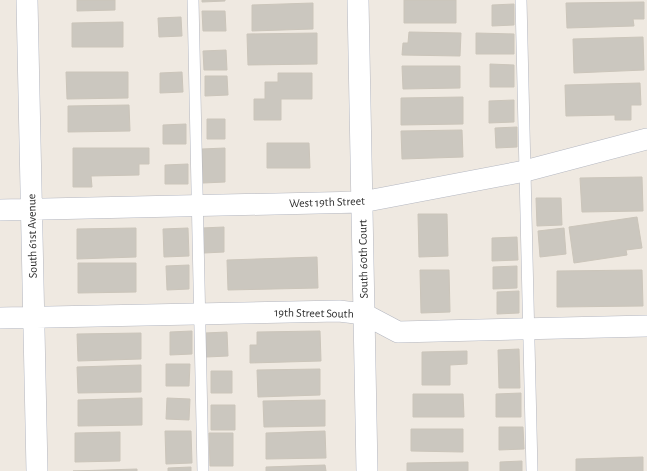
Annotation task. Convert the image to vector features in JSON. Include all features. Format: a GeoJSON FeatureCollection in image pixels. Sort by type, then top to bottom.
{"type":"FeatureCollection","features":[{"type":"Feature","properties":{"kind":"street","name":"South 61st Avenue"},"geometry":{"type":"LineString","coordinates":[[27,0],[37,471]]}},
{"type":"Feature","properties":{"kind":"street","name":"South 60th Court"},"geometry":{"type":"LineString","coordinates":[[358,0],[367,471]]}},
{"type":"Feature","properties":{"kind":"street","name":"West 19th Street"},"geometry":{"type":"LineString","coordinates":[[0,210],[32,208],[362,202],[525,171],[647,139]]}},
{"type":"Feature","properties":{"kind":"street","name":"19th Street South"},"geometry":{"type":"LineString","coordinates":[[0,318],[339,311],[364,314],[398,332],[647,326]]}},
{"type":"Feature","properties":{"kind":"lane"},"geometry":{"type":"LineString","coordinates":[[193,0],[203,471]]}},
{"type":"Feature","properties":{"kind":"lane"},"geometry":{"type":"LineString","coordinates":[[521,0],[532,471]]}},
{"type":"Feature","properties":{"kind":"building"},"geometry":{"type":"Polygon","coordinates":[[[77,0],[115,0],[115,10],[77,11],[77,0]]]}},
{"type":"Feature","properties":{"kind":"building"},"geometry":{"type":"Polygon","coordinates":[[[202,0],[225,0],[225,1],[202,2],[202,0]]]}},
{"type":"Feature","properties":{"kind":"building"},"geometry":{"type":"Polygon","coordinates":[[[404,0],[456,0],[456,23],[404,23],[404,0]]]}},
{"type":"Feature","properties":{"kind":"building"},"geometry":{"type":"Polygon","coordinates":[[[644,2],[644,19],[633,19],[634,26],[567,28],[566,3],[644,2]]]}},
{"type":"Feature","properties":{"kind":"building"},"geometry":{"type":"Polygon","coordinates":[[[313,3],[313,29],[252,31],[252,5],[313,3]]]}},
{"type":"Feature","properties":{"kind":"building"},"geometry":{"type":"Polygon","coordinates":[[[514,4],[514,25],[492,26],[492,5],[514,4]]]}},
{"type":"Feature","properties":{"kind":"building"},"geometry":{"type":"Polygon","coordinates":[[[202,11],[225,11],[226,31],[203,31],[202,11]]]}},
{"type":"Feature","properties":{"kind":"building"},"geometry":{"type":"Polygon","coordinates":[[[181,17],[182,36],[159,37],[158,18],[181,17]]]}},
{"type":"Feature","properties":{"kind":"building"},"geometry":{"type":"Polygon","coordinates":[[[123,22],[123,47],[72,47],[72,23],[123,22]]]}},
{"type":"Feature","properties":{"kind":"building"},"geometry":{"type":"Polygon","coordinates":[[[409,32],[461,33],[460,56],[402,55],[403,43],[408,43],[409,32]]]}},
{"type":"Feature","properties":{"kind":"building"},"geometry":{"type":"Polygon","coordinates":[[[317,33],[317,64],[248,65],[247,34],[317,33]]]}},
{"type":"Feature","properties":{"kind":"building"},"geometry":{"type":"Polygon","coordinates":[[[476,33],[514,34],[514,54],[476,54],[476,33]]]}},
{"type":"Feature","properties":{"kind":"building"},"geometry":{"type":"Polygon","coordinates":[[[643,37],[644,70],[574,73],[573,39],[643,37]]]}},
{"type":"Feature","properties":{"kind":"building"},"geometry":{"type":"Polygon","coordinates":[[[226,50],[227,70],[204,70],[203,51],[226,50]]]}},
{"type":"Feature","properties":{"kind":"building"},"geometry":{"type":"Polygon","coordinates":[[[490,64],[514,65],[514,87],[490,87],[490,64]]]}},
{"type":"Feature","properties":{"kind":"building"},"geometry":{"type":"Polygon","coordinates":[[[402,66],[460,66],[460,88],[403,89],[402,66]]]}},
{"type":"Feature","properties":{"kind":"building"},"geometry":{"type":"Polygon","coordinates":[[[66,72],[128,72],[128,98],[67,99],[66,72]]]}},
{"type":"Feature","properties":{"kind":"building"},"geometry":{"type":"Polygon","coordinates":[[[182,72],[183,92],[160,93],[160,73],[182,72]]]}},
{"type":"Feature","properties":{"kind":"building"},"geometry":{"type":"Polygon","coordinates":[[[278,73],[312,73],[312,99],[281,99],[281,120],[254,120],[254,99],[265,99],[265,82],[278,82],[278,73]]]}},
{"type":"Feature","properties":{"kind":"building"},"geometry":{"type":"Polygon","coordinates":[[[205,76],[227,76],[228,95],[205,96],[205,76]]]}},
{"type":"Feature","properties":{"kind":"building"},"geometry":{"type":"Polygon","coordinates":[[[640,83],[641,105],[631,105],[631,120],[615,120],[615,115],[566,116],[565,85],[640,83]]]}},
{"type":"Feature","properties":{"kind":"building"},"geometry":{"type":"Polygon","coordinates":[[[463,97],[463,124],[401,125],[401,98],[463,97]]]}},
{"type":"Feature","properties":{"kind":"building"},"geometry":{"type":"Polygon","coordinates":[[[514,100],[514,122],[489,123],[489,101],[514,100]]]}},
{"type":"Feature","properties":{"kind":"building"},"geometry":{"type":"Polygon","coordinates":[[[129,105],[130,131],[68,132],[68,106],[129,105]]]}},
{"type":"Feature","properties":{"kind":"building"},"geometry":{"type":"Polygon","coordinates":[[[207,119],[225,119],[225,139],[207,139],[207,119]]]}},
{"type":"Feature","properties":{"kind":"building"},"geometry":{"type":"Polygon","coordinates":[[[186,124],[186,144],[163,144],[163,125],[186,124]]]}},
{"type":"Feature","properties":{"kind":"building"},"geometry":{"type":"Polygon","coordinates":[[[517,127],[517,147],[496,148],[495,128],[517,127]]]}},
{"type":"Feature","properties":{"kind":"building"},"geometry":{"type":"Polygon","coordinates":[[[462,130],[463,157],[402,159],[401,131],[462,130]]]}},
{"type":"Feature","properties":{"kind":"building"},"geometry":{"type":"Polygon","coordinates":[[[267,143],[309,143],[310,168],[267,168],[267,143]]]}},
{"type":"Feature","properties":{"kind":"building"},"geometry":{"type":"Polygon","coordinates":[[[73,148],[149,148],[149,164],[139,164],[139,175],[91,176],[92,187],[73,187],[73,148]]]}},
{"type":"Feature","properties":{"kind":"building"},"geometry":{"type":"Polygon","coordinates":[[[225,148],[225,182],[203,183],[202,149],[225,148]]]}},
{"type":"Feature","properties":{"kind":"building"},"geometry":{"type":"Polygon","coordinates":[[[188,164],[188,184],[165,184],[165,165],[188,164]]]}},
{"type":"Feature","properties":{"kind":"building"},"geometry":{"type":"Polygon","coordinates":[[[642,177],[643,211],[582,212],[580,178],[642,177]]]}},
{"type":"Feature","properties":{"kind":"building"},"geometry":{"type":"Polygon","coordinates":[[[536,198],[561,198],[562,225],[537,226],[536,198]]]}},
{"type":"Feature","properties":{"kind":"building"},"geometry":{"type":"Polygon","coordinates":[[[418,214],[447,214],[448,256],[419,257],[418,214]]]}},
{"type":"Feature","properties":{"kind":"building"},"geometry":{"type":"Polygon","coordinates":[[[637,217],[642,248],[626,250],[627,255],[574,263],[569,227],[637,217]]]}},
{"type":"Feature","properties":{"kind":"building"},"geometry":{"type":"Polygon","coordinates":[[[224,227],[224,252],[204,253],[202,228],[224,227]]]}},
{"type":"Feature","properties":{"kind":"building"},"geometry":{"type":"Polygon","coordinates":[[[136,228],[136,257],[77,259],[77,229],[136,228]]]}},
{"type":"Feature","properties":{"kind":"building"},"geometry":{"type":"Polygon","coordinates":[[[188,228],[189,256],[164,257],[163,229],[188,228]]]}},
{"type":"Feature","properties":{"kind":"building"},"geometry":{"type":"Polygon","coordinates":[[[564,228],[566,254],[540,257],[538,231],[564,228]]]}},
{"type":"Feature","properties":{"kind":"building"},"geometry":{"type":"Polygon","coordinates":[[[517,237],[518,260],[492,261],[492,238],[517,237]]]}},
{"type":"Feature","properties":{"kind":"building"},"geometry":{"type":"Polygon","coordinates":[[[317,257],[318,288],[228,290],[227,260],[317,257]]]}},
{"type":"Feature","properties":{"kind":"building"},"geometry":{"type":"Polygon","coordinates":[[[78,263],[136,263],[136,292],[78,293],[78,263]]]}},
{"type":"Feature","properties":{"kind":"building"},"geometry":{"type":"Polygon","coordinates":[[[189,265],[189,289],[167,290],[166,266],[189,265]]]}},
{"type":"Feature","properties":{"kind":"building"},"geometry":{"type":"Polygon","coordinates":[[[517,266],[517,288],[493,289],[493,267],[517,266]]]}},
{"type":"Feature","properties":{"kind":"building"},"geometry":{"type":"Polygon","coordinates":[[[420,270],[449,270],[450,312],[421,313],[420,270]]]}},
{"type":"Feature","properties":{"kind":"building"},"geometry":{"type":"Polygon","coordinates":[[[642,270],[643,306],[557,307],[557,271],[642,270]]]}},
{"type":"Feature","properties":{"kind":"building"},"geometry":{"type":"Polygon","coordinates":[[[519,291],[519,313],[497,314],[497,292],[519,291]]]}},
{"type":"Feature","properties":{"kind":"building"},"geometry":{"type":"Polygon","coordinates":[[[192,331],[192,354],[170,355],[170,332],[192,331]]]}},
{"type":"Feature","properties":{"kind":"building"},"geometry":{"type":"Polygon","coordinates":[[[320,331],[321,361],[250,363],[250,345],[257,345],[257,332],[320,331]]]}},
{"type":"Feature","properties":{"kind":"building"},"geometry":{"type":"Polygon","coordinates":[[[227,332],[228,356],[206,357],[205,333],[227,332]]]}},
{"type":"Feature","properties":{"kind":"building"},"geometry":{"type":"Polygon","coordinates":[[[141,333],[141,359],[78,361],[77,334],[141,333]]]}},
{"type":"Feature","properties":{"kind":"building"},"geometry":{"type":"Polygon","coordinates":[[[519,349],[520,388],[499,388],[498,350],[519,349]]]}},
{"type":"Feature","properties":{"kind":"building"},"geometry":{"type":"Polygon","coordinates":[[[467,351],[467,364],[450,365],[450,385],[422,385],[422,352],[467,351]]]}},
{"type":"Feature","properties":{"kind":"building"},"geometry":{"type":"Polygon","coordinates":[[[166,364],[190,364],[189,386],[166,386],[166,364]]]}},
{"type":"Feature","properties":{"kind":"building"},"geometry":{"type":"Polygon","coordinates":[[[141,365],[141,392],[78,393],[77,367],[141,365]]]}},
{"type":"Feature","properties":{"kind":"building"},"geometry":{"type":"Polygon","coordinates":[[[320,369],[320,395],[258,397],[257,370],[320,369]]]}},
{"type":"Feature","properties":{"kind":"building"},"geometry":{"type":"Polygon","coordinates":[[[211,371],[232,371],[232,393],[211,393],[211,371]]]}},
{"type":"Feature","properties":{"kind":"building"},"geometry":{"type":"Polygon","coordinates":[[[521,393],[521,417],[496,417],[496,394],[521,393]]]}},
{"type":"Feature","properties":{"kind":"building"},"geometry":{"type":"Polygon","coordinates":[[[413,394],[463,394],[464,417],[413,417],[413,394]]]}},
{"type":"Feature","properties":{"kind":"building"},"geometry":{"type":"Polygon","coordinates":[[[142,398],[142,425],[78,426],[78,400],[142,398]]]}},
{"type":"Feature","properties":{"kind":"building"},"geometry":{"type":"Polygon","coordinates":[[[167,398],[190,399],[189,420],[166,419],[167,398]]]}},
{"type":"Feature","properties":{"kind":"building"},"geometry":{"type":"Polygon","coordinates":[[[325,400],[325,426],[264,427],[263,401],[325,400]]]}},
{"type":"Feature","properties":{"kind":"building"},"geometry":{"type":"Polygon","coordinates":[[[211,405],[235,405],[235,430],[211,430],[211,405]]]}},
{"type":"Feature","properties":{"kind":"building"},"geometry":{"type":"Polygon","coordinates":[[[499,427],[523,427],[524,449],[499,450],[499,427]]]}},
{"type":"Feature","properties":{"kind":"building"},"geometry":{"type":"Polygon","coordinates":[[[411,429],[463,429],[463,452],[411,451],[411,429]]]}},
{"type":"Feature","properties":{"kind":"building"},"geometry":{"type":"Polygon","coordinates":[[[165,431],[191,431],[192,463],[166,464],[165,431]]]}},
{"type":"Feature","properties":{"kind":"building"},"geometry":{"type":"Polygon","coordinates":[[[325,431],[326,458],[266,459],[266,433],[325,431]]]}},
{"type":"Feature","properties":{"kind":"building"},"geometry":{"type":"Polygon","coordinates":[[[120,432],[120,461],[75,462],[75,433],[120,432]]]}},
{"type":"Feature","properties":{"kind":"building"},"geometry":{"type":"Polygon","coordinates":[[[209,433],[233,433],[233,466],[210,466],[209,433]]]}},
{"type":"Feature","properties":{"kind":"building"},"geometry":{"type":"Polygon","coordinates":[[[643,457],[643,471],[576,471],[576,459],[643,457]]]}},
{"type":"Feature","properties":{"kind":"building"},"geometry":{"type":"Polygon","coordinates":[[[522,461],[522,471],[500,471],[500,462],[522,461]]]}},
{"type":"Feature","properties":{"kind":"building"},"geometry":{"type":"Polygon","coordinates":[[[468,462],[468,471],[407,471],[407,463],[468,462]]]}},
{"type":"Feature","properties":{"kind":"building"},"geometry":{"type":"Polygon","coordinates":[[[325,465],[326,471],[266,471],[266,467],[325,465]]]}},
{"type":"Feature","properties":{"kind":"building"},"geometry":{"type":"Polygon","coordinates":[[[191,467],[191,471],[168,471],[168,468],[191,467]]]}},
{"type":"Feature","properties":{"kind":"building"},"geometry":{"type":"Polygon","coordinates":[[[137,469],[137,471],[73,471],[137,469]]]}}]}
